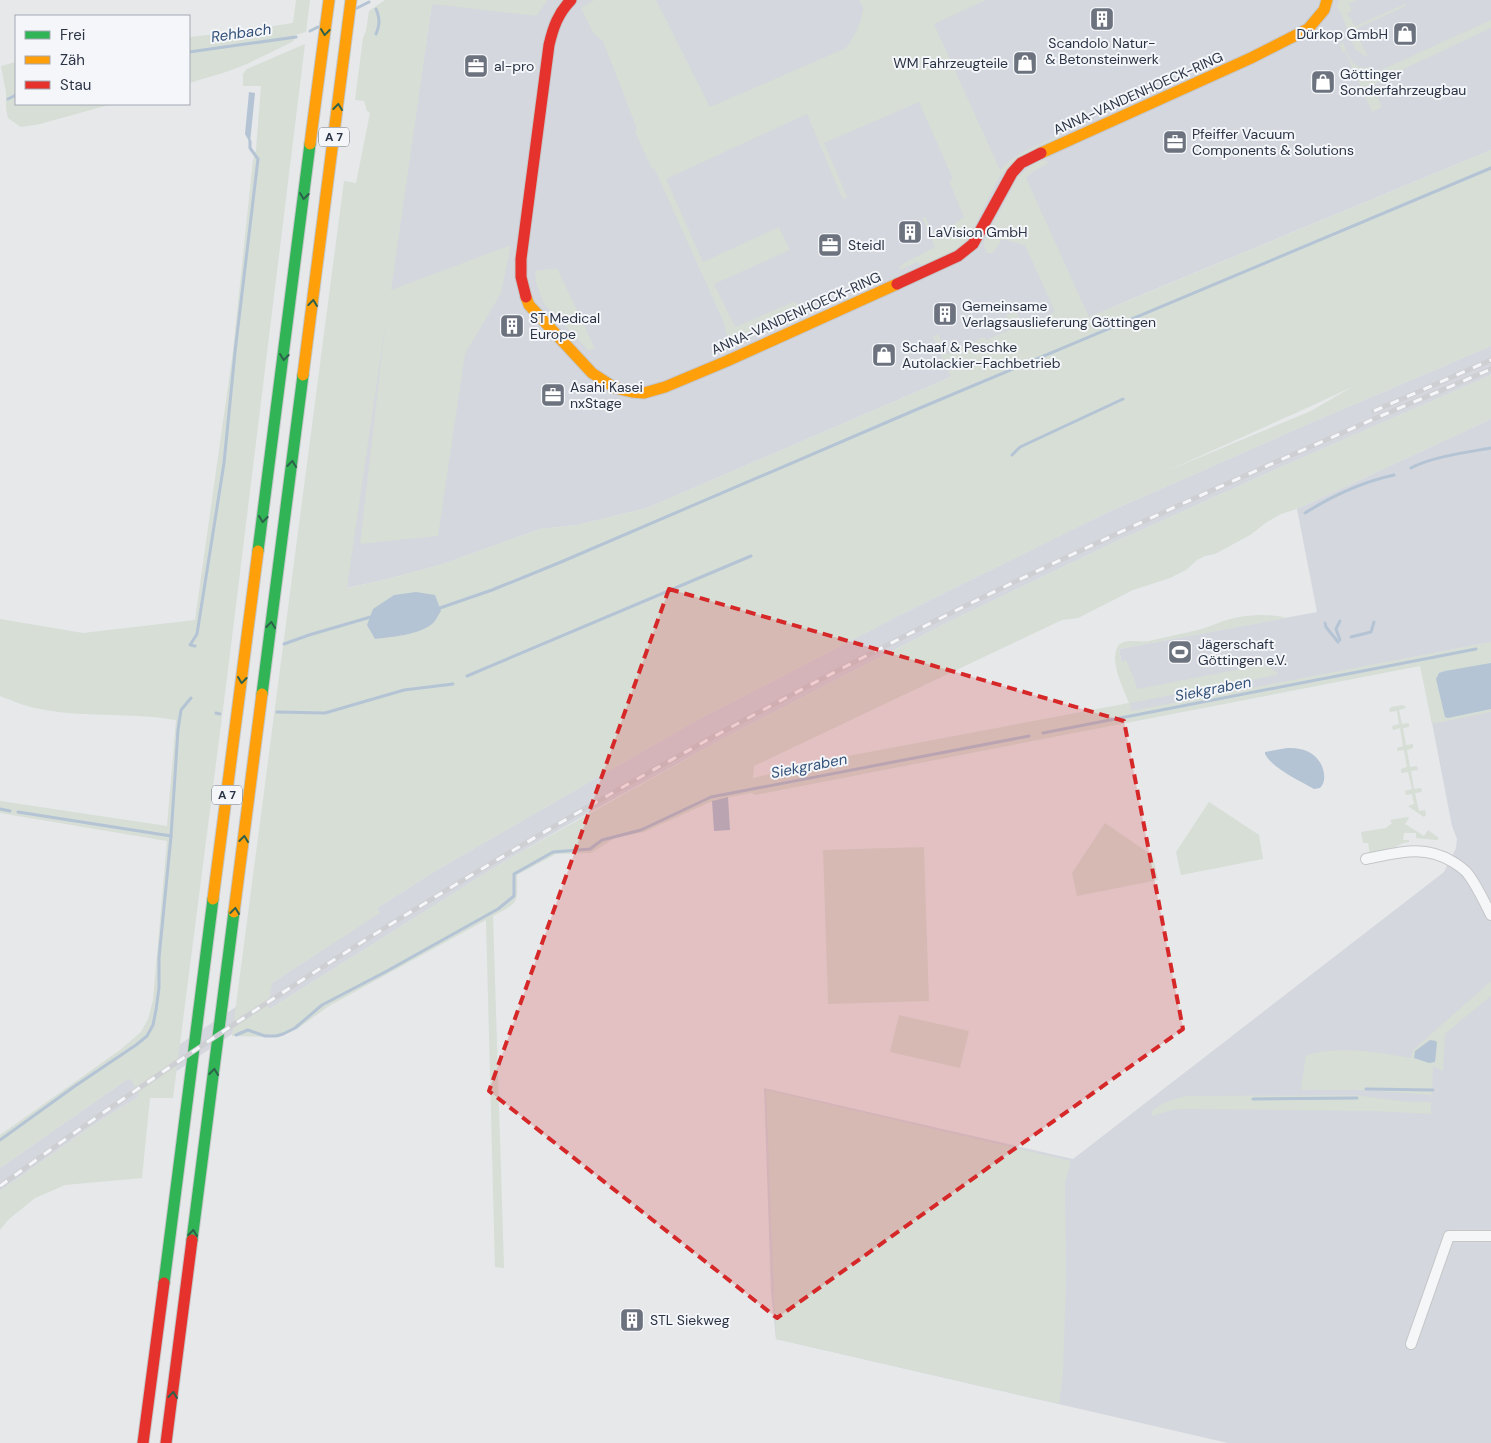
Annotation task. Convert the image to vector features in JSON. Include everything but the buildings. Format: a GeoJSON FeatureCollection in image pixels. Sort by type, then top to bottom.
{"type":"FeatureCollection","features":[{"type":"Feature","properties":{"kind":"main road","name":"A 7"},"geometry":{"type":"LineString","coordinates":[[143,1443],[329,0]]}},
{"type":"Feature","properties":{"kind":"main road","name":"A 7"},"geometry":{"type":"LineString","coordinates":[[166,1443],[352,0]]}},
{"type":"Feature","properties":{"kind":"main road","name":"ANNA-VANDENHOECK-RING"},"geometry":{"type":"LineString","coordinates":[[571,0],[559,12],[548,46],[521,259],[521,284],[529,305],[592,374],[615,388],[632,392],[653,391],[665,387],[727,361],[958,256],[973,244],[1012,173],[1021,164],[1032,157],[1251,58],[1308,29],[1324,10],[1327,0]]}},
{"type":"Feature","properties":{"kind":"street"},"geometry":{"type":"LineString","coordinates":[[1366,859],[1408,851],[1440,855],[1465,870],[1491,915]]}},
{"type":"Feature","properties":{"kind":"street"},"geometry":{"type":"LineString","coordinates":[[1411,1344],[1449,1236],[1491,1236]]}},
{"type":"Feature","properties":{"kind":"highlighted area"},"geometry":{"type":"Polygon","coordinates":[[[669,589],[1124,721],[1183,1029],[777,1318],[489,1091],[669,589]]]}},
{"type":"Feature","properties":{"kind":"shaded area"},"geometry":{"type":"Polygon","coordinates":[[[296,0],[310,0],[306,32],[295,35],[296,37],[292,42],[247,64],[190,83],[190,37],[293,23],[296,0]]]}},
{"type":"Feature","properties":{"kind":"shaded area"},"geometry":{"type":"Polygon","coordinates":[[[385,0],[548,0],[536,16],[432,4],[391,290],[511,245],[501,293],[465,354],[438,536],[360,544],[386,319],[347,588],[443,564],[540,529],[577,525],[647,508],[951,377],[933,337],[938,334],[947,354],[984,337],[986,340],[1012,329],[1006,315],[1016,311],[1023,327],[1055,312],[1025,245],[1002,239],[993,253],[987,253],[984,248],[984,242],[1017,178],[1032,165],[1043,159],[1049,163],[1026,178],[1089,317],[1491,150],[1491,346],[1106,513],[900,615],[690,724],[437,870],[377,908],[380,913],[272,983],[268,1008],[271,1008],[500,864],[724,738],[948,622],[1119,540],[1491,375],[1491,419],[1297,509],[1281,514],[1250,535],[1215,554],[1197,560],[1186,570],[1170,578],[1133,590],[1078,618],[1062,620],[754,766],[753,778],[821,761],[1129,703],[1116,669],[1115,654],[1119,645],[1127,641],[1149,641],[1247,616],[1271,615],[1287,618],[1119,649],[1121,661],[1126,660],[1137,689],[1261,665],[1277,672],[1277,675],[1130,703],[1131,711],[1491,642],[1491,712],[1432,724],[1420,666],[755,795],[752,793],[715,800],[644,832],[615,838],[591,853],[556,854],[517,875],[515,902],[493,916],[504,1268],[495,1267],[486,920],[329,1006],[297,1029],[279,1037],[232,1036],[344,181],[356,183],[370,113],[367,111],[364,101],[355,100],[363,38],[369,11],[385,0]],[[1352,387],[1167,471],[1311,411],[1352,387]]]}},
{"type":"Feature","properties":{"kind":"shaded area"},"geometry":{"type":"Polygon","coordinates":[[[428,0],[1491,0],[1491,150],[1134,298],[647,508],[577,525],[540,529],[443,564],[346,588],[432,4],[428,0]]]}},
{"type":"Feature","properties":{"kind":"shaded area"},"geometry":{"type":"Polygon","coordinates":[[[594,0],[656,0],[710,107],[846,48],[855,34],[862,16],[863,7],[859,0],[986,0],[934,24],[1000,170],[1009,161],[1025,151],[1060,135],[1058,139],[1010,165],[999,177],[969,237],[958,249],[924,266],[917,262],[900,270],[899,267],[904,263],[935,247],[922,218],[925,217],[937,240],[955,231],[953,225],[964,217],[949,181],[953,179],[919,102],[824,143],[847,197],[843,200],[807,114],[666,179],[703,262],[779,227],[790,250],[714,284],[735,327],[793,302],[797,303],[802,314],[735,345],[727,337],[724,323],[654,168],[652,169],[635,132],[637,129],[603,41],[593,33],[581,8],[594,0]]]}},
{"type":"Feature","properties":{"kind":"shaded area"},"geometry":{"type":"Polygon","coordinates":[[[1339,0],[1357,0],[1349,4],[1352,11],[1347,13],[1355,26],[1405,4],[1406,6],[1356,29],[1368,56],[1355,49],[1340,11],[1337,8],[1339,0]]]}},
{"type":"Feature","properties":{"kind":"shaded area"},"geometry":{"type":"Polygon","coordinates":[[[1491,20],[1491,28],[1389,76],[1383,74],[1381,70],[1491,20]]]}},
{"type":"Feature","properties":{"kind":"shaded area"},"geometry":{"type":"Polygon","coordinates":[[[1343,42],[1352,62],[1360,67],[1372,67],[1379,82],[1372,86],[1382,107],[1372,112],[1345,51],[1342,52],[1340,45],[1343,42]]]}},
{"type":"Feature","properties":{"kind":"shaded area"},"geometry":{"type":"Polygon","coordinates":[[[305,44],[173,1098],[150,1098],[142,1178],[65,1185],[35,1198],[8,1220],[0,1230],[0,1191],[92,1126],[138,1097],[139,1093],[130,1079],[126,1080],[0,1168],[0,1135],[120,1050],[141,1032],[148,1019],[153,1000],[167,841],[0,813],[0,801],[167,826],[176,720],[142,716],[57,712],[30,707],[0,696],[0,619],[83,633],[195,620],[233,351],[253,160],[256,150],[261,86],[243,86],[243,74],[247,69],[305,44]]]}},
{"type":"Feature","properties":{"kind":"shaded area"},"geometry":{"type":"Polygon","coordinates":[[[15,62],[15,105],[108,105],[40,124],[21,127],[8,118],[1,66],[15,62]]]}},
{"type":"Feature","properties":{"kind":"shaded area"},"geometry":{"type":"Polygon","coordinates":[[[557,268],[595,348],[589,351],[544,304],[536,283],[535,271],[557,268]]]}},
{"type":"Feature","properties":{"kind":"shaded area"},"geometry":{"type":"Polygon","coordinates":[[[1491,346],[1491,375],[1119,540],[948,622],[724,738],[592,811],[500,864],[271,1008],[92,1126],[0,1191],[0,1168],[126,1080],[379,913],[377,908],[437,870],[690,724],[900,615],[1106,513],[1491,346]]]}},
{"type":"Feature","properties":{"kind":"shaded area"},"geometry":{"type":"Polygon","coordinates":[[[1491,419],[1491,642],[1131,712],[1119,649],[1317,612],[1297,509],[1491,419]]]}},
{"type":"Feature","properties":{"kind":"shaded area"},"geometry":{"type":"Polygon","coordinates":[[[1491,652],[1491,1443],[1228,1443],[776,1339],[771,1292],[764,1088],[1073,1159],[1444,872],[1456,848],[1457,839],[1452,826],[1421,666],[1491,652]]]}},
{"type":"Feature","properties":{"kind":"shaded area"},"geometry":{"type":"Polygon","coordinates":[[[1402,705],[1406,708],[1399,710],[1402,724],[1409,723],[1409,727],[1403,728],[1406,745],[1413,744],[1413,748],[1407,750],[1410,767],[1417,766],[1418,770],[1411,771],[1414,789],[1421,788],[1422,792],[1415,793],[1419,811],[1425,810],[1426,815],[1424,817],[1408,806],[1414,804],[1412,794],[1406,795],[1405,791],[1412,789],[1408,772],[1401,773],[1401,769],[1407,767],[1404,750],[1397,751],[1397,748],[1403,746],[1400,728],[1393,730],[1392,726],[1399,724],[1397,711],[1390,712],[1389,710],[1391,707],[1402,705]]]}},
{"type":"Feature","properties":{"kind":"shaded area"},"geometry":{"type":"Polygon","coordinates":[[[1209,802],[1259,835],[1263,859],[1181,875],[1176,852],[1209,802]]]}},
{"type":"Feature","properties":{"kind":"shaded area"},"geometry":{"type":"Polygon","coordinates":[[[1409,818],[1405,824],[1424,836],[1428,830],[1439,838],[1437,840],[1416,838],[1416,833],[1404,833],[1403,840],[1409,840],[1409,842],[1370,854],[1368,843],[1363,843],[1361,832],[1386,828],[1392,823],[1390,820],[1409,818]]]}},
{"type":"Feature","properties":{"kind":"shaded area"},"geometry":{"type":"Polygon","coordinates":[[[1105,823],[1153,856],[1158,880],[1077,896],[1072,873],[1105,823]]]}},
{"type":"Feature","properties":{"kind":"shaded area"},"geometry":{"type":"Polygon","coordinates":[[[924,847],[929,1001],[828,1004],[823,850],[924,847]]]}},
{"type":"Feature","properties":{"kind":"shaded area"},"geometry":{"type":"Polygon","coordinates":[[[1491,981],[1491,996],[1445,1034],[1443,1071],[1433,1066],[1432,1095],[1362,1090],[1301,1090],[1306,1055],[1332,1050],[1345,1050],[1411,1058],[1413,1050],[1491,981]]]}},
{"type":"Feature","properties":{"kind":"shaded area"},"geometry":{"type":"Polygon","coordinates":[[[899,1015],[969,1031],[960,1068],[890,1052],[899,1015]]]}},
{"type":"Feature","properties":{"kind":"shaded area"},"geometry":{"type":"Polygon","coordinates":[[[766,1090],[1071,1161],[1065,1183],[1066,1281],[1063,1374],[1059,1404],[776,1339],[766,1090]]]}},
{"type":"Feature","properties":{"kind":"shaded area"},"geometry":{"type":"Polygon","coordinates":[[[1354,1095],[1409,1102],[1431,1102],[1431,1114],[1372,1111],[1185,1109],[1172,1110],[1153,1116],[1151,1112],[1168,1101],[1187,1096],[1354,1095]]]}},
{"type":"Feature","properties":{"kind":"water"},"geometry":{"type":"Polygon","coordinates":[[[249,92],[255,93],[250,143],[245,134],[249,92]]]}},
{"type":"Feature","properties":{"kind":"water"},"geometry":{"type":"Polygon","coordinates":[[[416,592],[435,595],[441,611],[433,623],[420,631],[375,639],[367,625],[373,609],[394,595],[416,592]]]}},
{"type":"Feature","properties":{"kind":"water"},"geometry":{"type":"Polygon","coordinates":[[[1491,663],[1491,709],[1445,717],[1436,679],[1439,673],[1491,663]]]}},
{"type":"Feature","properties":{"kind":"water"},"geometry":{"type":"Polygon","coordinates":[[[1287,748],[1304,750],[1318,759],[1324,774],[1324,782],[1320,788],[1314,789],[1287,774],[1274,765],[1265,754],[1265,752],[1287,748]]]}},
{"type":"Feature","properties":{"kind":"water"},"geometry":{"type":"Polygon","coordinates":[[[728,797],[730,830],[714,831],[712,801],[728,797]]]}},
{"type":"Feature","properties":{"kind":"water"},"geometry":{"type":"Polygon","coordinates":[[[1430,1040],[1437,1043],[1435,1062],[1429,1063],[1414,1058],[1415,1051],[1430,1040]]]}},
{"type":"Feature","properties":{"kind":"waterway","name":"Rehbach"},"geometry":{"type":"LineString","coordinates":[[357,8],[369,2]]}},
{"type":"Feature","properties":{"kind":"waterway"},"geometry":{"type":"LineString","coordinates":[[376,9],[379,21],[376,34]]}},
{"type":"Feature","properties":{"kind":"waterway","name":"Rehbach"},"geometry":{"type":"LineString","coordinates":[[310,31],[318,27]]}},
{"type":"Feature","properties":{"kind":"waterway","name":"Rehbach"},"geometry":{"type":"LineString","coordinates":[[190,52],[296,37]]}},
{"type":"Feature","properties":{"kind":"waterway","name":"Rehbach"},"geometry":{"type":"LineString","coordinates":[[8,99],[15,96]]}},
{"type":"Feature","properties":{"kind":"waterway"},"geometry":{"type":"LineString","coordinates":[[195,646],[190,645],[197,634],[224,463],[258,159],[250,148],[250,141]]}},
{"type":"Feature","properties":{"kind":"waterway"},"geometry":{"type":"LineString","coordinates":[[437,609],[492,590],[561,562],[920,408],[1491,168]]}},
{"type":"Feature","properties":{"kind":"waterway"},"geometry":{"type":"LineString","coordinates":[[1012,455],[1020,447],[1123,399]]}},
{"type":"Feature","properties":{"kind":"waterway"},"geometry":{"type":"LineString","coordinates":[[1411,468],[1439,458],[1491,448]]}},
{"type":"Feature","properties":{"kind":"waterway"},"geometry":{"type":"LineString","coordinates":[[1305,513],[1348,490],[1394,475]]}},
{"type":"Feature","properties":{"kind":"waterway"},"geometry":{"type":"LineString","coordinates":[[467,676],[751,556]]}},
{"type":"Feature","properties":{"kind":"waterway"},"geometry":{"type":"LineString","coordinates":[[284,644],[374,616]]}},
{"type":"Feature","properties":{"kind":"waterway"},"geometry":{"type":"LineString","coordinates":[[1340,621],[1336,629],[1340,640]]}},
{"type":"Feature","properties":{"kind":"waterway"},"geometry":{"type":"LineString","coordinates":[[1351,637],[1371,632],[1374,622]]}},
{"type":"Feature","properties":{"kind":"waterway"},"geometry":{"type":"LineString","coordinates":[[1325,623],[1338,642]]}},
{"type":"Feature","properties":{"kind":"waterway","name":"Siekgraben"},"geometry":{"type":"LineString","coordinates":[[1043,733],[1476,649]]}},
{"type":"Feature","properties":{"kind":"waterway"},"geometry":{"type":"LineString","coordinates":[[277,712],[325,713],[404,690],[453,684]]}},
{"type":"Feature","properties":{"kind":"waterway"},"geometry":{"type":"LineString","coordinates":[[0,1140],[136,1045],[147,1036],[153,1025],[159,988],[159,958],[171,836],[178,730],[181,710],[191,698]]}},
{"type":"Feature","properties":{"kind":"waterway"},"geometry":{"type":"LineString","coordinates":[[216,713],[220,714]]}},
{"type":"Feature","properties":{"kind":"waterway"},"geometry":{"type":"LineString","coordinates":[[236,1035],[248,1030],[265,1036],[276,1036],[295,1028],[322,1005],[498,909],[514,896],[514,874],[553,852],[590,849],[602,840],[641,830],[711,797],[1029,736]]}},
{"type":"Feature","properties":{"kind":"waterway"},"geometry":{"type":"LineString","coordinates":[[0,809],[10,811]]}},
{"type":"Feature","properties":{"kind":"waterway"},"geometry":{"type":"LineString","coordinates":[[18,812],[171,836]]}},
{"type":"Feature","properties":{"kind":"waterway"},"geometry":{"type":"LineString","coordinates":[[1366,1089],[1433,1090]]}},
{"type":"Feature","properties":{"kind":"waterway"},"geometry":{"type":"LineString","coordinates":[[1253,1099],[1357,1098]]}},
{"type":"Feature","properties":{"kind":"railway"},"geometry":{"type":"LineString","coordinates":[[1374,411],[1491,360]]}},
{"type":"Feature","properties":{"kind":"railway"},"geometry":{"type":"LineString","coordinates":[[0,1186],[108,1109],[330,962],[443,892],[672,759],[789,696],[1014,582],[1232,481],[1491,369]]}},
{"type":"Feature","properties":{"kind":"traffic: fast"},"geometry":{"type":"LineString","coordinates":[[258,551],[310,144]]}},
{"type":"Feature","properties":{"kind":"traffic: fast"},"geometry":{"type":"LineString","coordinates":[[262,694],[303,375]]}},
{"type":"Feature","properties":{"kind":"traffic: fast"},"geometry":{"type":"LineString","coordinates":[[164,1283],[213,899]]}},
{"type":"Feature","properties":{"kind":"traffic: fast"},"geometry":{"type":"LineString","coordinates":[[192,1240],[234,912]]}},
{"type":"Feature","properties":{"kind":"traffic: slow"},"geometry":{"type":"LineString","coordinates":[[310,144],[329,0]]}},
{"type":"Feature","properties":{"kind":"traffic: slow"},"geometry":{"type":"LineString","coordinates":[[303,375],[351,0]]}},
{"type":"Feature","properties":{"kind":"traffic: slow"},"geometry":{"type":"LineString","coordinates":[[1041,153],[1251,58],[1308,29],[1324,10],[1327,0]]}},
{"type":"Feature","properties":{"kind":"traffic: slow"},"geometry":{"type":"LineString","coordinates":[[526,297],[529,305],[592,373],[615,388],[644,393],[665,387],[727,361],[897,284]]}},
{"type":"Feature","properties":{"kind":"traffic: slow"},"geometry":{"type":"LineString","coordinates":[[213,899],[258,551]]}},
{"type":"Feature","properties":{"kind":"traffic: slow"},"geometry":{"type":"LineString","coordinates":[[234,912],[262,694]]}},
{"type":"Feature","properties":{"kind":"traffic: jam"},"geometry":{"type":"LineString","coordinates":[[526,297],[521,277],[521,259],[549,45],[557,21],[571,0]]}},
{"type":"Feature","properties":{"kind":"traffic: jam"},"geometry":{"type":"LineString","coordinates":[[897,284],[958,256],[973,244],[1012,173],[1021,163],[1041,153]]}},
{"type":"Feature","properties":{"kind":"traffic: jam"},"geometry":{"type":"LineString","coordinates":[[166,1443],[192,1240]]}},
{"type":"Feature","properties":{"kind":"traffic: jam"},"geometry":{"type":"LineString","coordinates":[[143,1443],[164,1283]]}},
{"type":"Feature","properties":{"kind":"place","name":"Scandolo Natur- & Betonsteinwerk"},"geometry":{"type":"Point","coordinates":[1102,19]}},
{"type":"Feature","properties":{"kind":"place","name":"Dürkop GmbH"},"geometry":{"type":"Point","coordinates":[1405,34]}},
{"type":"Feature","properties":{"kind":"place","name":"WM Fahrzeugteile"},"geometry":{"type":"Point","coordinates":[1025,63]}},
{"type":"Feature","properties":{"kind":"place","name":"al-pro"},"geometry":{"type":"Point","coordinates":[476,66]}},
{"type":"Feature","properties":{"kind":"place","name":"Göttinger Sonderfahrzeugbau"},"geometry":{"type":"Point","coordinates":[1323,82]}},
{"type":"Feature","properties":{"kind":"place","name":"Pfeiffer Vacuum Components & Solutions"},"geometry":{"type":"Point","coordinates":[1175,142]}},
{"type":"Feature","properties":{"kind":"place","name":"LaVision GmbH"},"geometry":{"type":"Point","coordinates":[910,232]}},
{"type":"Feature","properties":{"kind":"place","name":"Steidl"},"geometry":{"type":"Point","coordinates":[830,245]}},
{"type":"Feature","properties":{"kind":"place","name":"Gemeinsame Verlagsauslieferung Göttingen"},"geometry":{"type":"Point","coordinates":[945,314]}},
{"type":"Feature","properties":{"kind":"place","name":"ST Medical Europe"},"geometry":{"type":"Point","coordinates":[512,326]}},
{"type":"Feature","properties":{"kind":"place","name":"Schaaf & Peschke Autolackier-Fachbetrieb"},"geometry":{"type":"Point","coordinates":[884,355]}},
{"type":"Feature","properties":{"kind":"place","name":"Asahi Kasei nxStage"},"geometry":{"type":"Point","coordinates":[553,395]}},
{"type":"Feature","properties":{"kind":"place","name":"Jägerschaft Göttingen e.V."},"geometry":{"type":"Point","coordinates":[1180,652]}},
{"type":"Feature","properties":{"kind":"place","name":"STL Siekweg"},"geometry":{"type":"Point","coordinates":[632,1320]}}]}
